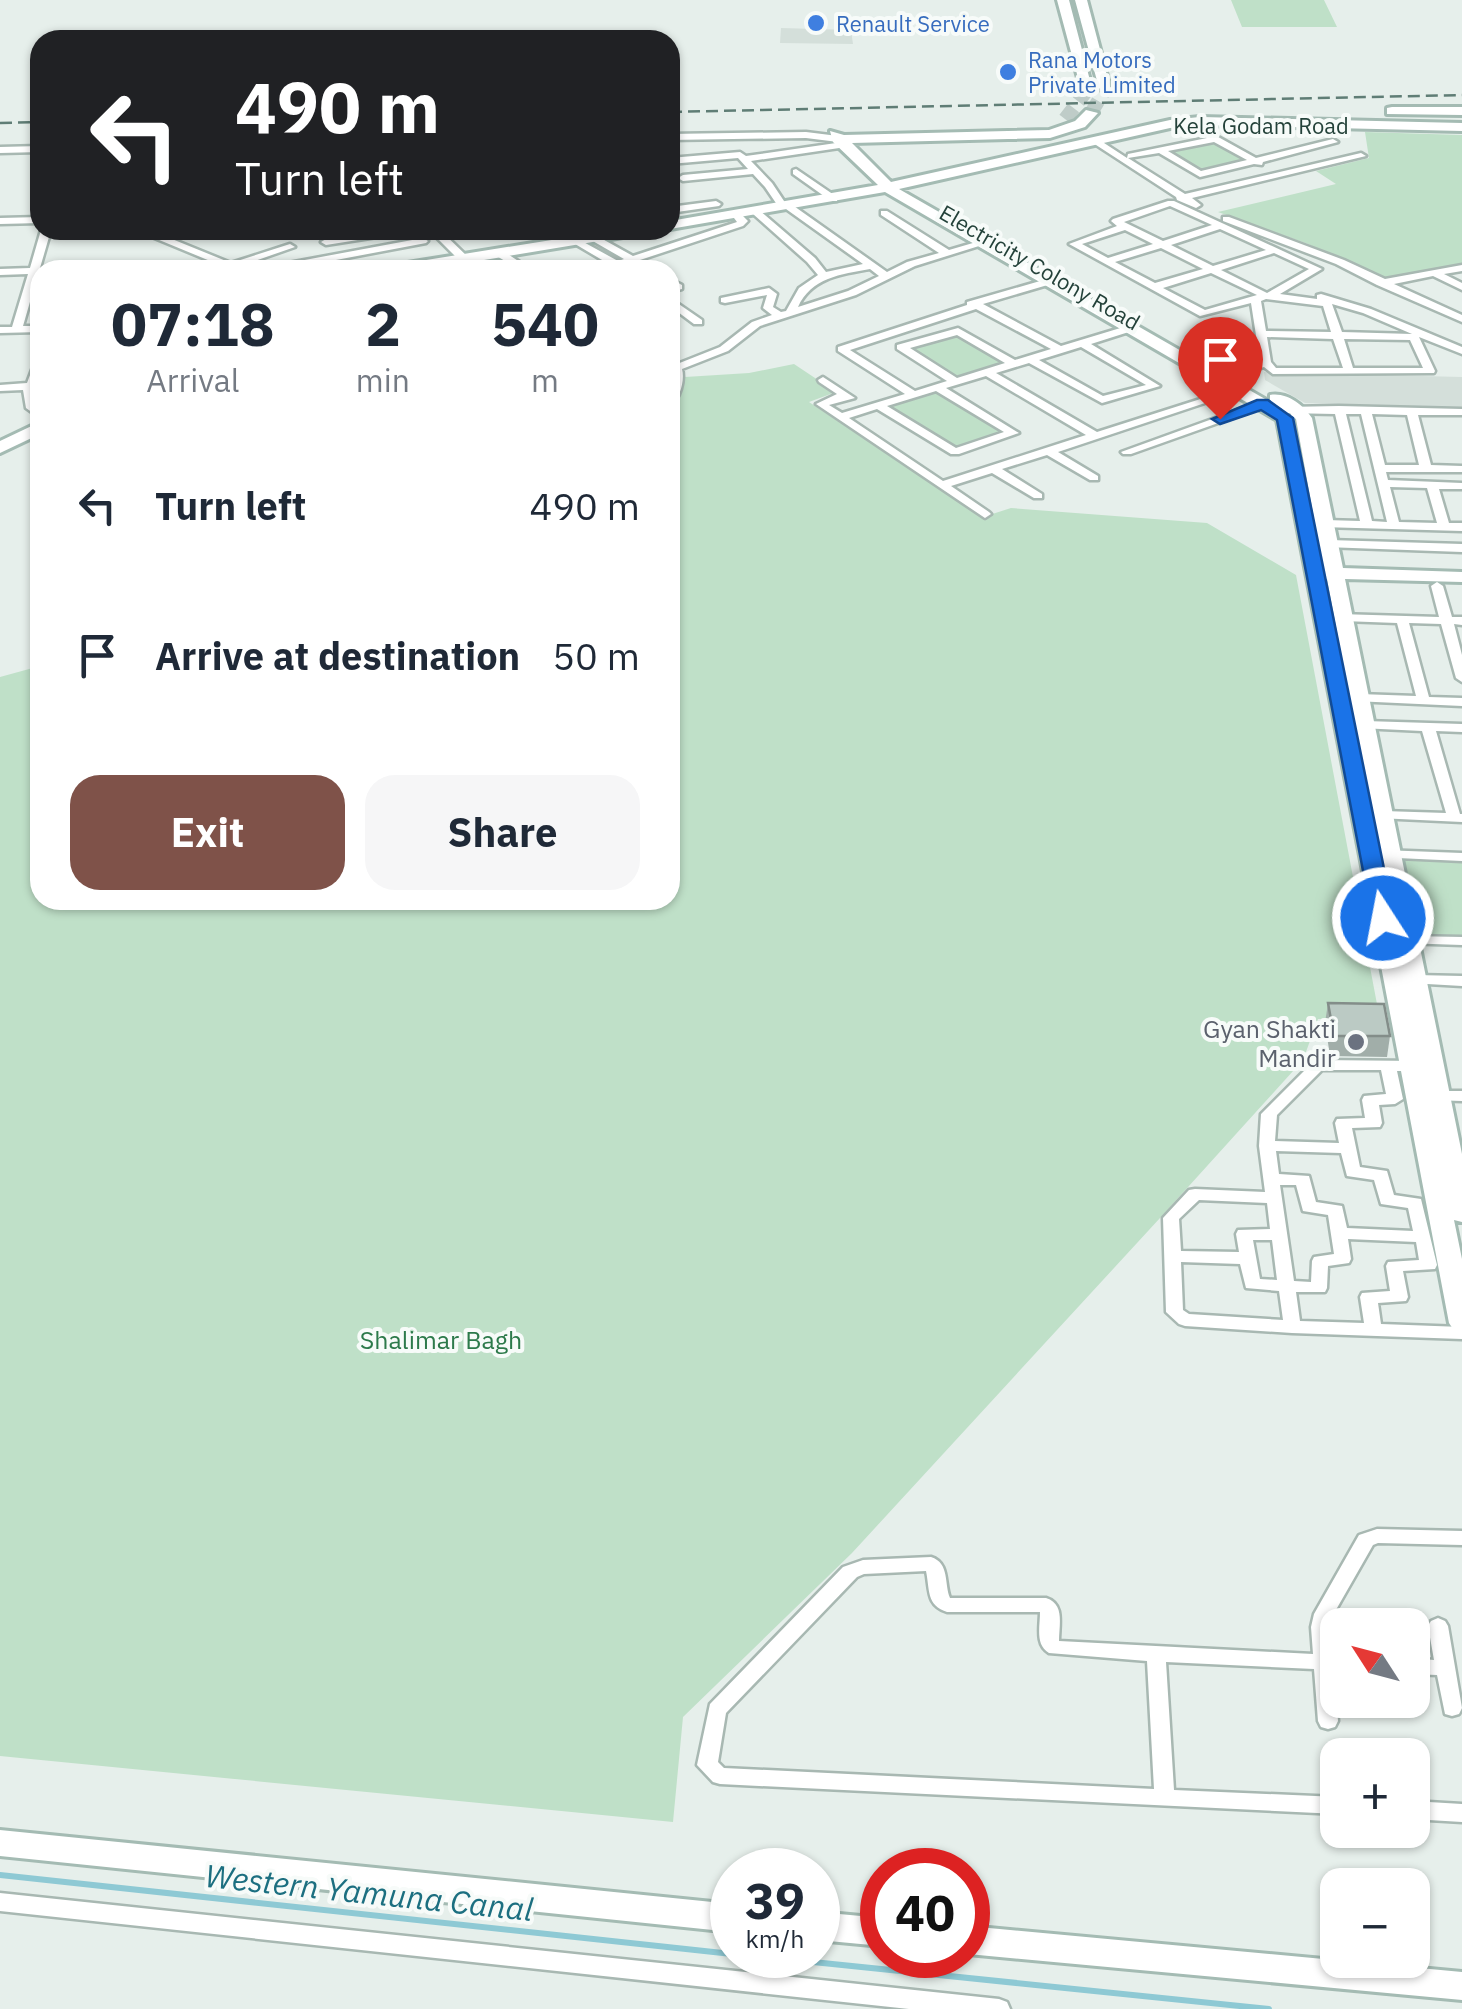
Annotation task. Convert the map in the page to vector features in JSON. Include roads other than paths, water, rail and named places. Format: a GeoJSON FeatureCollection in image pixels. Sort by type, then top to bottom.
{"type":"FeatureCollection","features":[{"type":"Feature","properties":{"kind":"street"},"geometry":{"type":"LineString","coordinates":[[1063,0],[1088,88]]}},
{"type":"Feature","properties":{"kind":"street"},"geometry":{"type":"LineString","coordinates":[[1081,0],[1106,88]]}},
{"type":"Feature","properties":{"kind":"street"},"geometry":{"type":"LineString","coordinates":[[1285,125],[1288,115],[1462,110]]}},
{"type":"Feature","properties":{"kind":"street"},"geometry":{"type":"LineString","coordinates":[[680,136],[1050,134],[1080,124],[1091,113]]}},
{"type":"Feature","properties":{"kind":"street"},"geometry":{"type":"LineString","coordinates":[[680,136],[844,138],[1027,129],[1065,119]]}},
{"type":"Feature","properties":{"kind":"street"},"geometry":{"type":"LineString","coordinates":[[1199,124],[1214,139],[1280,175]]}},
{"type":"Feature","properties":{"kind":"street","name":"Kela Godam Road"},"geometry":{"type":"LineString","coordinates":[[891,188],[1199,124]]}},
{"type":"Feature","properties":{"kind":"street","name":"Kela Godam Road"},"geometry":{"type":"LineString","coordinates":[[891,188],[1124,132],[1199,124],[1462,129]]}},
{"type":"Feature","properties":{"kind":"street"},"geometry":{"type":"LineString","coordinates":[[728,136],[786,207],[884,275]]}},
{"type":"Feature","properties":{"kind":"street"},"geometry":{"type":"LineString","coordinates":[[680,160],[742,157],[844,138]]}},
{"type":"Feature","properties":{"kind":"street","name":"Electricity Colony Road"},"geometry":{"type":"LineString","coordinates":[[844,138],[891,188],[1278,408]]}},
{"type":"Feature","properties":{"kind":"street"},"geometry":{"type":"LineString","coordinates":[[1131,156],[1214,139]]}},
{"type":"Feature","properties":{"kind":"street"},"geometry":{"type":"LineString","coordinates":[[1160,150],[1200,174],[1333,142]]}},
{"type":"Feature","properties":{"kind":"street"},"geometry":{"type":"LineString","coordinates":[[1098,143],[1147,170],[1210,213],[1340,262],[1462,319]]}},
{"type":"Feature","properties":{"kind":"street"},"geometry":{"type":"LineString","coordinates":[[1116,147],[1147,170]]}},
{"type":"Feature","properties":{"kind":"street"},"geometry":{"type":"LineString","coordinates":[[0,151],[30,150]]}},
{"type":"Feature","properties":{"kind":"street"},"geometry":{"type":"LineString","coordinates":[[1349,371],[1328,303],[1261,298],[1116,220],[1188,196],[1361,156]]}},
{"type":"Feature","properties":{"kind":"street"},"geometry":{"type":"LineString","coordinates":[[1147,170],[1180,163]]}},
{"type":"Feature","properties":{"kind":"street"},"geometry":{"type":"LineString","coordinates":[[1304,169],[1326,181]]}},
{"type":"Feature","properties":{"kind":"street"},"geometry":{"type":"LineString","coordinates":[[683,178],[756,171]]}},
{"type":"Feature","properties":{"kind":"street"},"geometry":{"type":"LineString","coordinates":[[796,172],[834,199]]}},
{"type":"Feature","properties":{"kind":"street"},"geometry":{"type":"LineString","coordinates":[[680,223],[891,188]]}},
{"type":"Feature","properties":{"kind":"street"},"geometry":{"type":"LineString","coordinates":[[1127,226],[1074,243],[1206,314],[1261,298],[1318,268],[1272,252],[1171,203]]}},
{"type":"Feature","properties":{"kind":"street"},"geometry":{"type":"LineString","coordinates":[[680,209],[716,204]]}},
{"type":"Feature","properties":{"kind":"street"},"geometry":{"type":"LineString","coordinates":[[756,212],[824,276]]}},
{"type":"Feature","properties":{"kind":"street"},"geometry":{"type":"LineString","coordinates":[[884,213],[947,253]]}},
{"type":"Feature","properties":{"kind":"street"},"geometry":{"type":"LineString","coordinates":[[598,240],[634,259],[742,223],[736,214]]}},
{"type":"Feature","properties":{"kind":"street"},"geometry":{"type":"LineString","coordinates":[[0,221],[30,220]]}},
{"type":"Feature","properties":{"kind":"street"},"geometry":{"type":"LineString","coordinates":[[1106,262],[1220,226]]}},
{"type":"Feature","properties":{"kind":"street"},"geometry":{"type":"LineString","coordinates":[[165,240],[216,260]]}},
{"type":"Feature","properties":{"kind":"street"},"geometry":{"type":"LineString","coordinates":[[326,242],[335,240]]}},
{"type":"Feature","properties":{"kind":"street"},"geometry":{"type":"LineString","coordinates":[[470,260],[581,240]]}},
{"type":"Feature","properties":{"kind":"street"},"geometry":{"type":"LineString","coordinates":[[321,260],[423,241]]}},
{"type":"Feature","properties":{"kind":"street"},"geometry":{"type":"LineString","coordinates":[[575,241],[609,260]]}},
{"type":"Feature","properties":{"kind":"street"},"geometry":{"type":"LineString","coordinates":[[680,366],[724,349],[747,328],[852,294],[884,275],[987,242]]}},
{"type":"Feature","properties":{"kind":"street","name":"Electricity Colony Road"},"geometry":{"type":"LineString","coordinates":[[987,242],[1047,282],[1278,408]]}},
{"type":"Feature","properties":{"kind":"street"},"geometry":{"type":"LineString","coordinates":[[256,260],[290,246]]}},
{"type":"Feature","properties":{"kind":"street"},"geometry":{"type":"LineString","coordinates":[[1154,287],[1272,252]]}},
{"type":"Feature","properties":{"kind":"street"},"geometry":{"type":"LineString","coordinates":[[499,253],[511,260]]}},
{"type":"Feature","properties":{"kind":"street"},"geometry":{"type":"LineString","coordinates":[[1340,262],[1298,289],[1367,311],[1462,352]]}},
{"type":"Feature","properties":{"kind":"street"},"geometry":{"type":"LineString","coordinates":[[786,316],[801,288],[824,276],[872,266]]}},
{"type":"Feature","properties":{"kind":"street"},"geometry":{"type":"LineString","coordinates":[[1381,283],[1462,268]]}},
{"type":"Feature","properties":{"kind":"street"},"geometry":{"type":"LineString","coordinates":[[0,272],[30,271]]}},
{"type":"Feature","properties":{"kind":"street"},"geometry":{"type":"LineString","coordinates":[[1436,274],[1462,287]]}},
{"type":"Feature","properties":{"kind":"street"},"geometry":{"type":"LineString","coordinates":[[843,343],[985,306],[1047,282]]}},
{"type":"Feature","properties":{"kind":"street"},"geometry":{"type":"LineString","coordinates":[[17,329],[30,291]]}},
{"type":"Feature","properties":{"kind":"street"},"geometry":{"type":"LineString","coordinates":[[724,300],[769,291],[772,294],[768,308],[786,316]]}},
{"type":"Feature","properties":{"kind":"street"},"geometry":{"type":"LineString","coordinates":[[967,294],[1058,349]]}},
{"type":"Feature","properties":{"kind":"street"},"geometry":{"type":"LineString","coordinates":[[1261,298],[1262,334],[1266,363],[1273,371],[1430,372],[1416,337],[1262,334]]}},
{"type":"Feature","properties":{"kind":"street"},"geometry":{"type":"LineString","coordinates":[[965,318],[985,306]]}},
{"type":"Feature","properties":{"kind":"street"},"geometry":{"type":"LineString","coordinates":[[913,394],[842,351],[907,326],[985,306]]}},
{"type":"Feature","properties":{"kind":"street"},"geometry":{"type":"LineString","coordinates":[[680,308],[698,322]]}},
{"type":"Feature","properties":{"kind":"street"},"geometry":{"type":"LineString","coordinates":[[907,326],[928,339]]}},
{"type":"Feature","properties":{"kind":"street"},"geometry":{"type":"LineString","coordinates":[[840,418],[1131,328]]}},
{"type":"Feature","properties":{"kind":"street"},"geometry":{"type":"LineString","coordinates":[[0,330],[30,329]]}},
{"type":"Feature","properties":{"kind":"street"},"geometry":{"type":"LineString","coordinates":[[955,381],[901,348],[958,331],[1012,363]]}},
{"type":"Feature","properties":{"kind":"street"},"geometry":{"type":"LineString","coordinates":[[1028,358],[1102,400],[1155,385],[1081,342]]}},
{"type":"Feature","properties":{"kind":"street"},"geometry":{"type":"LineString","coordinates":[[941,485],[1164,412],[1266,363]]}},
{"type":"Feature","properties":{"kind":"street"},"geometry":{"type":"LineString","coordinates":[[986,372],[1094,435]]}},
{"type":"Feature","properties":{"kind":"street"},"geometry":{"type":"LineString","coordinates":[[823,380],[954,452],[1014,432],[937,386]]}},
{"type":"Feature","properties":{"kind":"street"},"geometry":{"type":"LineString","coordinates":[[30,383],[30,398]]}},
{"type":"Feature","properties":{"kind":"street"},"geometry":{"type":"LineString","coordinates":[[0,388],[28,387]]}},
{"type":"Feature","properties":{"kind":"street"},"geometry":{"type":"LineString","coordinates":[[1132,394],[1164,412]]}},
{"type":"Feature","properties":{"kind":"street"},"geometry":{"type":"LineString","coordinates":[[846,396],[820,404],[985,514]]}},
{"type":"Feature","properties":{"kind":"street"},"geometry":{"type":"LineString","coordinates":[[1278,408],[1327,534],[1326,578],[1344,618],[1380,854],[1422,1066],[1462,1322]]}},
{"type":"Feature","properties":{"kind":"street"},"geometry":{"type":"LineString","coordinates":[[1127,452],[1278,408],[1460,412],[1462,428]]}},
{"type":"Feature","properties":{"kind":"street"},"geometry":{"type":"LineString","coordinates":[[1339,409],[1367,525]]}},
{"type":"Feature","properties":{"kind":"street"},"geometry":{"type":"LineString","coordinates":[[1365,410],[1394,525]]}},
{"type":"Feature","properties":{"kind":"street"},"geometry":{"type":"LineString","coordinates":[[1412,412],[1426,468]]}},
{"type":"Feature","properties":{"kind":"street"},"geometry":{"type":"LineString","coordinates":[[0,448],[30,432]]}},
{"type":"Feature","properties":{"kind":"street"},"geometry":{"type":"LineString","coordinates":[[988,442],[1017,460]]}},
{"type":"Feature","properties":{"kind":"street"},"geometry":{"type":"LineString","coordinates":[[1047,450],[1094,478]]}},
{"type":"Feature","properties":{"kind":"street"},"geometry":{"type":"LineString","coordinates":[[992,468],[1038,496]]}},
{"type":"Feature","properties":{"kind":"street"},"geometry":{"type":"LineString","coordinates":[[1379,468],[1462,469]]}},
{"type":"Feature","properties":{"kind":"street"},"geometry":{"type":"LineString","coordinates":[[1306,477],[1382,814],[1380,854],[1408,940],[1416,980],[1422,1066],[1438,1096],[1462,1212]]}},
{"type":"Feature","properties":{"kind":"street"},"geometry":{"type":"LineString","coordinates":[[1384,484],[1462,486]]}},
{"type":"Feature","properties":{"kind":"street"},"geometry":{"type":"LineString","coordinates":[[1432,485],[1444,526]]}},
{"type":"Feature","properties":{"kind":"street"},"geometry":{"type":"LineString","coordinates":[[1327,534],[1367,525],[1462,527]]}},
{"type":"Feature","properties":{"kind":"street"},"geometry":{"type":"LineString","coordinates":[[1327,534],[1462,548]]}},
{"type":"Feature","properties":{"kind":"street"},"geometry":{"type":"LineString","coordinates":[[1326,578],[1462,577]]}},
{"type":"Feature","properties":{"kind":"street"},"geometry":{"type":"LineString","coordinates":[[1326,578],[1462,587]]}},
{"type":"Feature","properties":{"kind":"street"},"geometry":{"type":"LineString","coordinates":[[1437,586],[1462,678]]}},
{"type":"Feature","properties":{"kind":"street"},"geometry":{"type":"LineString","coordinates":[[1344,618],[1462,621]]}},
{"type":"Feature","properties":{"kind":"street"},"geometry":{"type":"LineString","coordinates":[[1402,619],[1423,700]]}},
{"type":"Feature","properties":{"kind":"street"},"geometry":{"type":"LineString","coordinates":[[1357,709],[1423,700],[1462,702]]}},
{"type":"Feature","properties":{"kind":"street"},"geometry":{"type":"LineString","coordinates":[[1357,709],[1428,727],[1462,728]]}},
{"type":"Feature","properties":{"kind":"street"},"geometry":{"type":"LineString","coordinates":[[1382,814],[1458,817],[1428,727]]}},
{"type":"Feature","properties":{"kind":"street"},"geometry":{"type":"LineString","coordinates":[[1380,854],[1462,856]]}},
{"type":"Feature","properties":{"kind":"street"},"geometry":{"type":"LineString","coordinates":[[1408,940],[1462,942]]}},
{"type":"Feature","properties":{"kind":"street"},"geometry":{"type":"LineString","coordinates":[[1416,980],[1462,982]]}},
{"type":"Feature","properties":{"kind":"street"},"geometry":{"type":"LineString","coordinates":[[1292,1327],[1267,1146],[1269,1114],[1314,1068],[1324,1064],[1422,1066]]}},
{"type":"Feature","properties":{"kind":"street"},"geometry":{"type":"LineString","coordinates":[[1374,1330],[1368,1297],[1400,1296],[1395,1266],[1428,1266],[1414,1203],[1387,1200],[1382,1175],[1354,1172],[1343,1123],[1374,1124],[1370,1100],[1395,1099],[1388,1066]]}},
{"type":"Feature","properties":{"kind":"street"},"geometry":{"type":"LineString","coordinates":[[1438,1096],[1462,1096]]}},
{"type":"Feature","properties":{"kind":"street"},"geometry":{"type":"LineString","coordinates":[[1267,1146],[1348,1148]]}},
{"type":"Feature","properties":{"kind":"street"},"geometry":{"type":"LineString","coordinates":[[1272,1179],[1305,1181],[1308,1205],[1336,1210],[1343,1259],[1320,1261],[1321,1287],[1251,1283],[1244,1234],[1280,1235]]}},
{"type":"Feature","properties":{"kind":"street"},"geometry":{"type":"LineString","coordinates":[[1274,1198],[1193,1194],[1171,1218],[1175,1312],[1181,1318],[1462,1334]]}},
{"type":"Feature","properties":{"kind":"street"},"geometry":{"type":"LineString","coordinates":[[1340,1233],[1422,1237]]}},
{"type":"Feature","properties":{"kind":"street"},"geometry":{"type":"LineString","coordinates":[[1172,1256],[1247,1258]]}},
{"type":"Feature","properties":{"kind":"street"},"geometry":{"type":"LineString","coordinates":[[1327,1608],[1366,1540],[1378,1536],[1462,1538]]}},
{"type":"Feature","properties":{"kind":"street"},"geometry":{"type":"LineString","coordinates":[[1320,1661],[1053,1648],[1049,1644],[1050,1609],[1046,1604],[942,1604],[936,1572],[927,1563],[858,1568],[717,1710],[706,1765],[720,1776],[1320,1805]]}},
{"type":"Feature","properties":{"kind":"street"},"geometry":{"type":"LineString","coordinates":[[1438,1626],[1452,1708]]}},
{"type":"Feature","properties":{"kind":"street"},"geometry":{"type":"LineString","coordinates":[[1156,1653],[1164,1795]]}},
{"type":"Feature","properties":{"kind":"street"},"geometry":{"type":"LineString","coordinates":[[1430,1667],[1445,1668]]}},
{"type":"Feature","properties":{"kind":"street"},"geometry":{"type":"LineString","coordinates":[[1430,1811],[1462,1814]]}},
{"type":"Feature","properties":{"kind":"street"},"geometry":{"type":"LineString","coordinates":[[0,1842],[710,1916]]}},
{"type":"Feature","properties":{"kind":"street"},"geometry":{"type":"LineString","coordinates":[[0,1902],[999,2009]]}},
{"type":"Feature","properties":{"kind":"street"},"geometry":{"type":"LineString","coordinates":[[990,1942],[1462,1986]]}},
{"type":"Feature","properties":{"kind":"waterway","name":"Western Yamuna Canal"},"geometry":{"type":"LineString","coordinates":[[0,1875],[710,1952]]}},
{"type":"Feature","properties":{"kind":"waterway","name":"Western Yamuna Canal"},"geometry":{"type":"LineString","coordinates":[[840,1965],[1269,2009]]}},
{"type":"Feature","properties":{"kind":"tunnel"},"geometry":{"type":"LineString","coordinates":[[1091,113],[1106,88]]}},
{"type":"Feature","properties":{"kind":"tunnel"},"geometry":{"type":"LineString","coordinates":[[1065,119],[1088,89]]}},
{"type":"Feature","properties":{"kind":"railway"},"geometry":{"type":"LineString","coordinates":[[680,112],[1462,95]]}},
{"type":"Feature","properties":{"kind":"railway"},"geometry":{"type":"LineString","coordinates":[[0,123],[30,122]]}},
{"type":"Feature","properties":{"kind":"place","name":"Renault Service"},"geometry":{"type":"Point","coordinates":[816,23]}},
{"type":"Feature","properties":{"kind":"place","name":"Rana Motors Private Limited"},"geometry":{"type":"Point","coordinates":[1008,72]}},
{"type":"Feature","properties":{"kind":"place","name":"Gyan Shakti Mandir"},"geometry":{"type":"Point","coordinates":[1356,1042]}},
{"type":"Feature","properties":{"kind":"park label","name":"Shalimar Bagh"},"geometry":{"type":"Point","coordinates":[441,1339]}}]}
